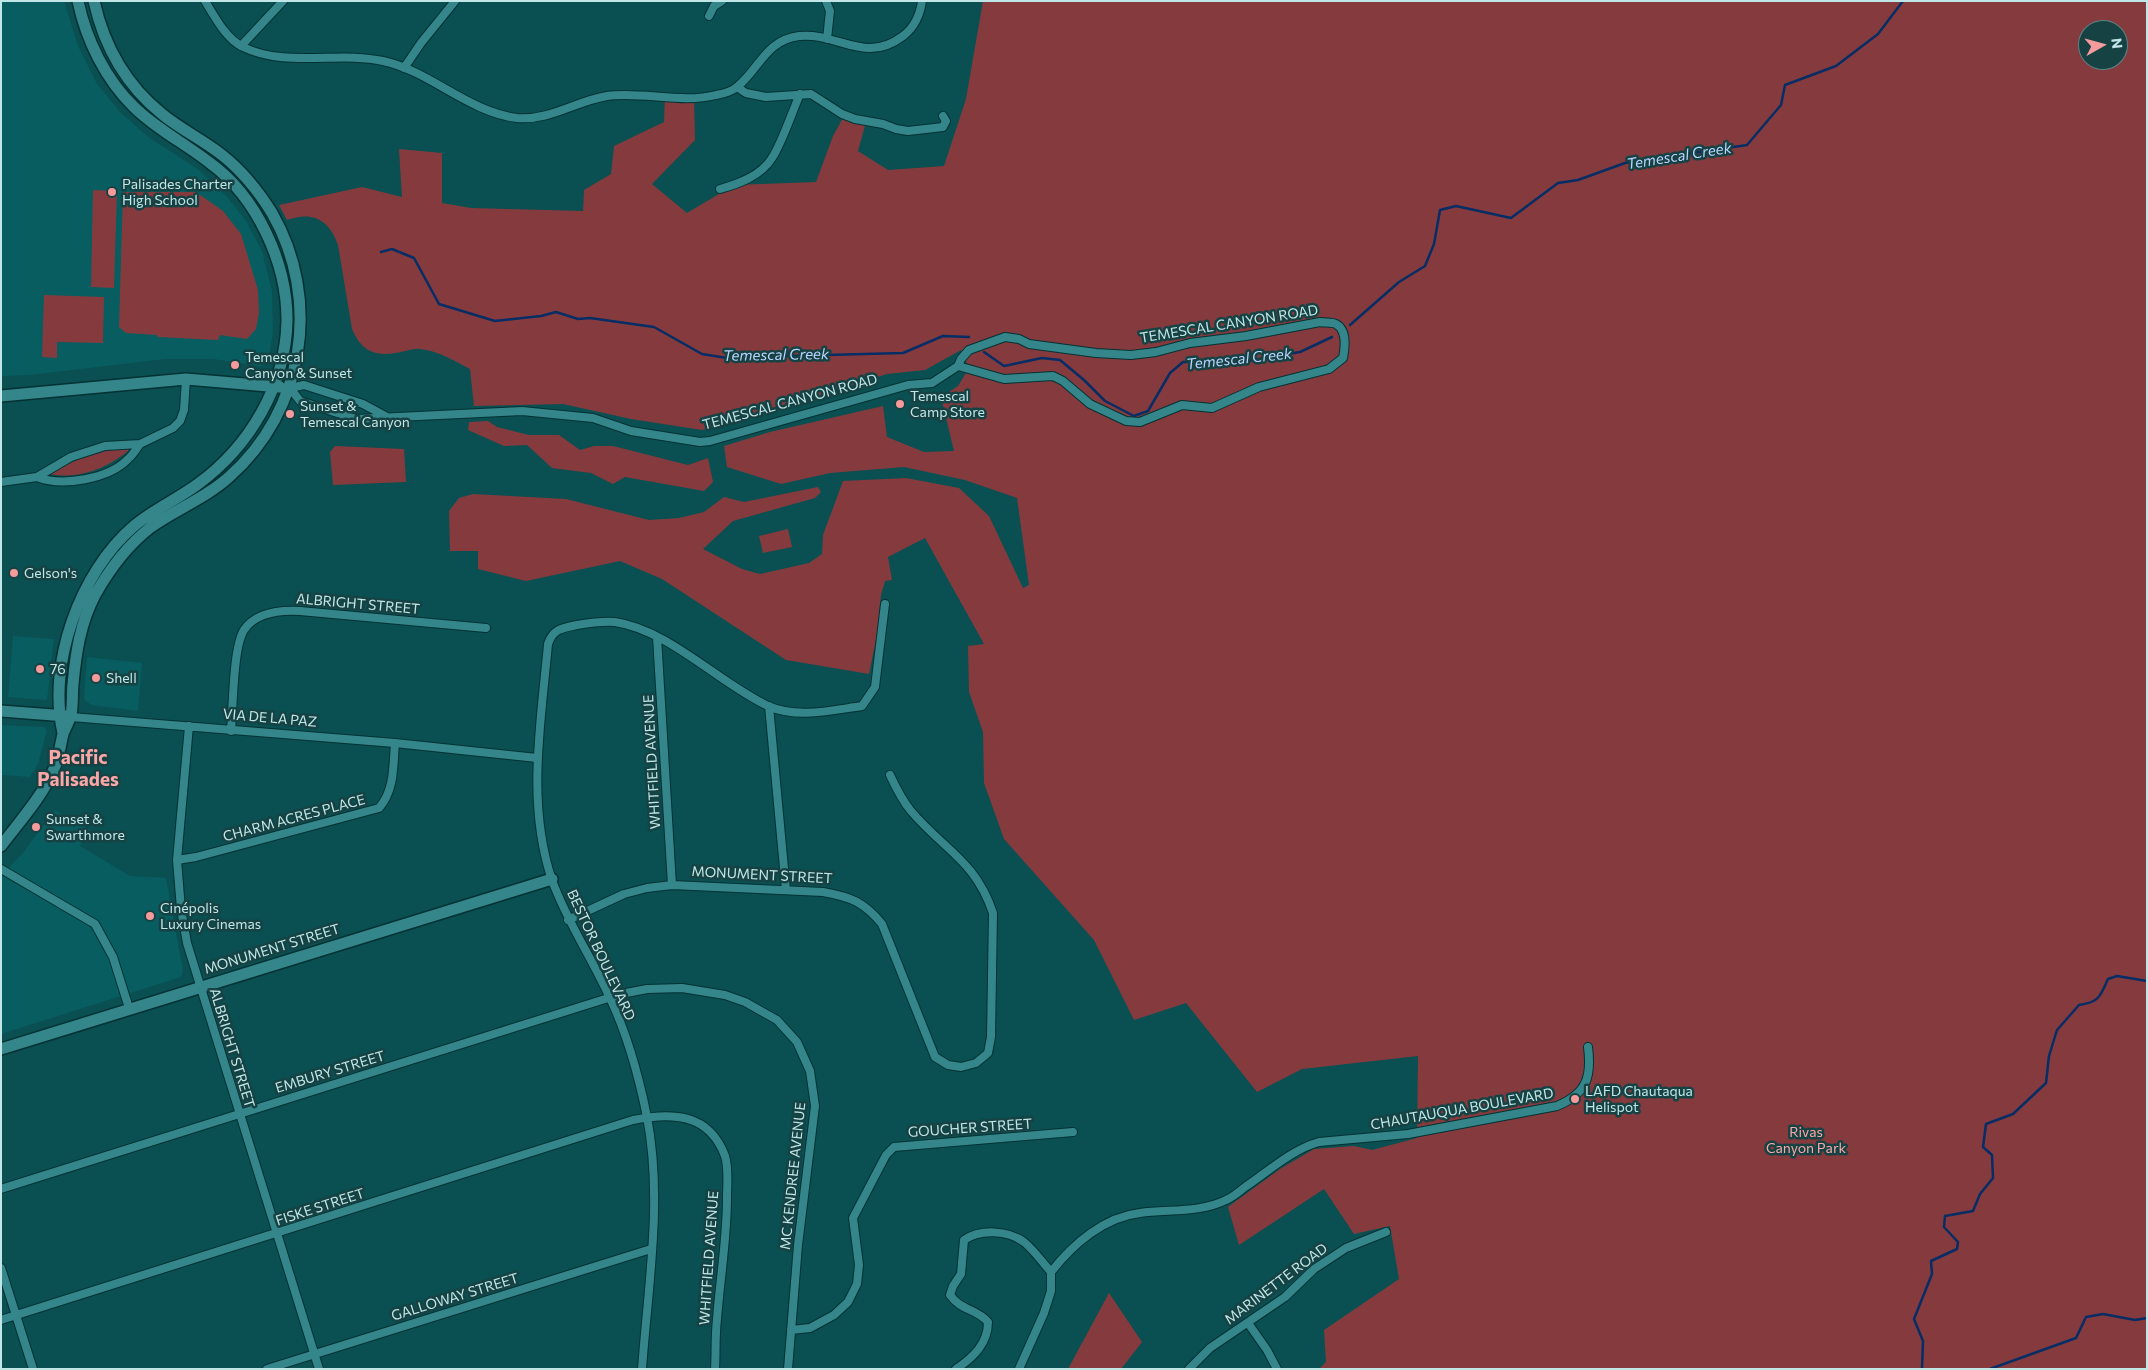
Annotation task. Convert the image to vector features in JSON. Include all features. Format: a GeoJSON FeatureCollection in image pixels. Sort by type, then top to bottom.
{"type":"FeatureCollection","features":[{"type":"Feature","properties":{"kind":"main road"},"geometry":{"type":"LineString","coordinates":[[65,716],[61,671],[65,643],[77,605],[96,572],[118,542],[134,526],[196,486],[229,458],[246,437],[262,412],[280,369],[286,308],[282,279],[269,239],[253,210],[219,170],[134,107],[109,75],[92,46],[78,1]]}},
{"type":"Feature","properties":{"kind":"main road"},"geometry":{"type":"LineString","coordinates":[[1,846],[48,781],[58,760],[64,734],[65,716],[80,630],[87,611],[106,578],[128,549],[151,527],[212,490],[249,457],[274,422],[290,388],[300,342],[301,304],[291,256],[272,213],[245,177],[222,155],[162,114],[137,91],[112,54],[102,30],[94,1]]}},
{"type":"Feature","properties":{"kind":"main road"},"geometry":{"type":"LineString","coordinates":[[1,396],[186,379],[290,388]]}},
{"type":"Feature","properties":{"kind":"main road","name":"VIA DE LA PAZ"},"geometry":{"type":"LineString","coordinates":[[1,711],[65,716]]}},
{"type":"Feature","properties":{"kind":"main road","name":"MONUMENT STREET"},"geometry":{"type":"LineString","coordinates":[[1,1049],[200,986],[552,879]]}},
{"type":"Feature","properties":{"kind":"street"},"geometry":{"type":"LineString","coordinates":[[204,1],[229,36],[241,46],[262,55],[384,61],[404,68],[476,104],[502,115],[518,118],[553,113],[605,96],[638,95],[700,98],[718,95],[737,87],[756,64],[780,42],[798,36],[827,39],[862,48],[878,48],[893,43],[916,23],[922,1]]}},
{"type":"Feature","properties":{"kind":"street"},"geometry":{"type":"LineString","coordinates":[[241,46],[283,1]]}},
{"type":"Feature","properties":{"kind":"street"},"geometry":{"type":"LineString","coordinates":[[404,68],[421,43],[455,1]]}},
{"type":"Feature","properties":{"kind":"street"},"geometry":{"type":"LineString","coordinates":[[709,16],[714,6],[722,1]]}},
{"type":"Feature","properties":{"kind":"street"},"geometry":{"type":"LineString","coordinates":[[826,1],[830,11],[827,39]]}},
{"type":"Feature","properties":{"kind":"street"},"geometry":{"type":"LineString","coordinates":[[737,87],[746,93],[766,97],[811,94],[842,114],[855,119],[908,131],[943,127],[946,122],[943,116]]}},
{"type":"Feature","properties":{"kind":"street"},"geometry":{"type":"LineString","coordinates":[[720,189],[739,184],[757,173],[772,159],[800,94]]}},
{"type":"Feature","properties":{"kind":"street","name":"TEMESCAL CANYON ROAD"},"geometry":{"type":"LineString","coordinates":[[290,388],[300,401],[356,419],[522,411],[593,418],[631,431],[668,438],[710,441],[908,385],[932,383],[958,366],[961,359],[970,350],[1005,337],[1019,339],[1029,344],[1096,353],[1132,355],[1156,352],[1190,343],[1246,336],[1320,322],[1336,324],[1342,329],[1345,344],[1343,358],[1329,369],[1259,387],[1212,408],[1182,405],[1140,422],[1126,421],[1090,404],[1063,380],[1053,376],[1004,379],[958,366]]}},
{"type":"Feature","properties":{"kind":"street"},"geometry":{"type":"LineString","coordinates":[[1,482],[37,477],[71,457],[105,446],[140,444],[173,428],[180,421],[184,410],[186,379]]}},
{"type":"Feature","properties":{"kind":"street"},"geometry":{"type":"LineString","coordinates":[[290,388],[304,385],[363,404],[387,417]]}},
{"type":"Feature","properties":{"kind":"street"},"geometry":{"type":"LineString","coordinates":[[37,477],[48,482],[57,482],[96,477],[128,460],[140,444]]}},
{"type":"Feature","properties":{"kind":"street","name":"BESTOR BOULEVARD"},"geometry":{"type":"LineString","coordinates":[[642,1369],[655,1194],[653,1156],[647,1117],[633,1059],[610,998],[568,920],[552,879],[538,817],[537,758],[548,644],[552,634],[557,629],[593,622],[614,622],[637,628],[657,637],[769,706],[790,713],[822,712],[862,706],[875,687],[885,604]]}},
{"type":"Feature","properties":{"kind":"street","name":"ALBRIGHT STREET"},"geometry":{"type":"LineString","coordinates":[[231,730],[239,648],[244,630],[262,615],[284,610],[486,628]]}},
{"type":"Feature","properties":{"kind":"street","name":"WHITFIELD AVENUE"},"geometry":{"type":"LineString","coordinates":[[657,637],[672,885]]}},
{"type":"Feature","properties":{"kind":"street"},"geometry":{"type":"LineString","coordinates":[[769,706],[786,890]]}},
{"type":"Feature","properties":{"kind":"street","name":"VIA DE LA PAZ"},"geometry":{"type":"LineString","coordinates":[[65,716],[395,743],[537,758]]}},
{"type":"Feature","properties":{"kind":"street","name":"ALBRIGHT STREET"},"geometry":{"type":"LineString","coordinates":[[189,726],[177,860],[183,922],[200,986],[319,1369]]}},
{"type":"Feature","properties":{"kind":"street","name":"CHARM ACRES PLACE"},"geometry":{"type":"LineString","coordinates":[[177,860],[206,855],[380,808],[387,800],[391,787],[395,743]]}},
{"type":"Feature","properties":{"kind":"street","name":"MONUMENT STREET"},"geometry":{"type":"LineString","coordinates":[[568,920],[624,894],[647,888],[672,885],[839,894],[869,908],[882,924],[891,942],[935,1057],[948,1065],[961,1067],[976,1063],[988,1053],[991,1037],[994,912],[987,894],[975,875],[965,863],[912,813],[900,797],[890,775]]}},
{"type":"Feature","properties":{"kind":"street"},"geometry":{"type":"LineString","coordinates":[[1,869],[47,894],[89,920],[98,928],[106,946],[114,957],[129,1008]]}},
{"type":"Feature","properties":{"kind":"street","name":"MC KENDREE AVENUE"},"geometry":{"type":"LineString","coordinates":[[610,998],[647,990],[682,988],[724,994],[745,1002],[776,1020],[797,1042],[810,1071],[815,1106],[798,1245],[788,1369]]}},
{"type":"Feature","properties":{"kind":"street","name":"EMBURY STREET"},"geometry":{"type":"LineString","coordinates":[[1,1189],[610,998]]}},
{"type":"Feature","properties":{"kind":"street","name":"CHAUTAUQUA BOULEVARD"},"geometry":{"type":"LineString","coordinates":[[1050,1272],[1069,1249],[1117,1217],[1140,1213],[1189,1210],[1226,1201],[1289,1156],[1319,1142],[1408,1134],[1557,1106],[1572,1100],[1581,1092],[1586,1077],[1589,1060],[1588,1047]]}},
{"type":"Feature","properties":{"kind":"street","name":"WHITFIELD AVENUE"},"geometry":{"type":"LineString","coordinates":[[647,1117],[674,1116],[691,1120],[704,1126],[716,1139],[726,1158],[727,1210],[725,1255],[716,1320],[715,1369]]}},
{"type":"Feature","properties":{"kind":"street","name":"FISKE STREET"},"geometry":{"type":"LineString","coordinates":[[1,1320],[647,1117]]}},
{"type":"Feature","properties":{"kind":"street","name":"GOUCHER STREET"},"geometry":{"type":"LineString","coordinates":[[791,1330],[810,1328],[834,1314],[848,1302],[857,1284],[859,1265],[853,1218],[886,1155],[894,1147],[1073,1132]]}},
{"type":"Feature","properties":{"kind":"street","name":"MARINETTE ROAD"},"geometry":{"type":"LineString","coordinates":[[1189,1369],[1210,1348],[1285,1297],[1314,1269],[1346,1248],[1386,1232]]}},
{"type":"Feature","properties":{"kind":"street"},"geometry":{"type":"LineString","coordinates":[[956,1369],[982,1346],[988,1334],[988,1322],[982,1314],[956,1304],[950,1295],[953,1286],[961,1274],[964,1240],[972,1235],[982,1233],[1011,1235],[1024,1242],[1050,1272],[1051,1291],[1044,1314],[1018,1369]]}},
{"type":"Feature","properties":{"kind":"street","name":"GALLOWAY STREET"},"geometry":{"type":"LineString","coordinates":[[267,1369],[651,1249]]}},
{"type":"Feature","properties":{"kind":"street"},"geometry":{"type":"LineString","coordinates":[[1,1268],[33,1369]]}},
{"type":"Feature","properties":{"kind":"street"},"geometry":{"type":"LineString","coordinates":[[1248,1323],[1267,1350],[1277,1369]]}},
{"type":"Feature","properties":{"kind":"shaded area","name":"Palisades Charter High School"},"geometry":{"type":"Polygon","coordinates":[[[1,1],[64,1],[78,46],[97,84],[120,112],[148,137],[199,170],[228,198],[246,221],[262,251],[272,291],[273,334],[268,361],[265,364],[260,366],[213,359],[165,359],[30,375],[1,376],[1,1]]]}},
{"type":"Feature","properties":{"kind":"shaded area"},"geometry":{"type":"Polygon","coordinates":[[[13,636],[54,639],[47,700],[8,697],[13,636]]]}},
{"type":"Feature","properties":{"kind":"shaded area"},"geometry":{"type":"Polygon","coordinates":[[[87,657],[142,663],[138,711],[91,705],[84,699],[87,657]]]}},
{"type":"Feature","properties":{"kind":"shaded area"},"geometry":{"type":"Polygon","coordinates":[[[1,725],[44,727],[47,730],[38,764],[30,777],[1,775],[1,725]]]}},
{"type":"Feature","properties":{"kind":"shaded area"},"geometry":{"type":"Polygon","coordinates":[[[55,810],[91,830],[80,846],[130,876],[166,878],[183,971],[181,977],[1,1034],[1,876],[22,854],[55,810]]]}},
{"type":"Feature","properties":{"kind":"green space","name":"Rivas Canyon Park"},"geometry":{"type":"Polygon","coordinates":[[[983,1],[2147,1],[2147,1369],[1319,1369],[1326,1362],[1324,1330],[1399,1279],[1390,1226],[1354,1234],[1324,1189],[1239,1245],[1228,1207],[1280,1169],[1314,1149],[1354,1146],[1372,1150],[1417,1138],[1418,1056],[1302,1069],[1257,1092],[1186,1003],[1134,1020],[1094,940],[1004,839],[984,783],[983,732],[969,692],[968,646],[984,644],[925,538],[888,557],[892,580],[885,581],[881,595],[877,635],[869,674],[786,660],[662,579],[620,561],[526,581],[478,569],[478,551],[450,551],[449,511],[459,498],[473,494],[566,499],[649,520],[679,518],[704,512],[724,497],[744,502],[818,487],[821,492],[815,498],[733,521],[703,549],[742,569],[760,574],[809,563],[822,554],[823,535],[843,481],[906,478],[959,488],[989,516],[1023,588],[1029,585],[1017,498],[965,480],[904,467],[830,473],[781,484],[727,467],[724,446],[770,432],[883,406],[887,437],[924,452],[954,451],[941,397],[958,386],[969,368],[961,350],[925,370],[887,374],[731,423],[702,430],[631,419],[563,404],[474,406],[470,369],[427,350],[415,349],[385,354],[371,351],[361,343],[352,329],[338,245],[330,229],[318,219],[312,217],[304,216],[287,220],[279,205],[362,187],[402,197],[399,149],[442,153],[442,203],[471,208],[583,211],[584,190],[611,174],[614,146],[664,122],[665,96],[694,98],[695,140],[652,184],[687,213],[734,185],[816,182],[833,136],[844,116],[866,122],[858,151],[888,170],[944,166],[966,99],[983,1]]]}},
{"type":"Feature","properties":{"kind":"green space"},"geometry":{"type":"Polygon","coordinates":[[[93,190],[117,191],[114,288],[91,287],[93,190]]]}},
{"type":"Feature","properties":{"kind":"green space"},"geometry":{"type":"Polygon","coordinates":[[[123,192],[196,192],[223,211],[241,234],[258,290],[259,313],[256,329],[247,339],[220,335],[218,340],[158,337],[157,335],[126,333],[119,327],[123,192]]]}},
{"type":"Feature","properties":{"kind":"green space"},"geometry":{"type":"Polygon","coordinates":[[[44,295],[104,297],[103,343],[57,342],[57,358],[42,357],[44,295]]]}},
{"type":"Feature","properties":{"kind":"green space"},"geometry":{"type":"Polygon","coordinates":[[[488,421],[497,427],[529,435],[559,435],[580,450],[594,446],[613,446],[688,465],[708,458],[713,482],[704,491],[625,477],[613,484],[591,473],[552,468],[527,445],[504,446],[468,430],[469,422],[488,421]]]}},
{"type":"Feature","properties":{"kind":"green space"},"geometry":{"type":"Polygon","coordinates":[[[335,446],[404,449],[406,482],[333,485],[330,452],[335,446]]]}},
{"type":"Feature","properties":{"kind":"green space"},"geometry":{"type":"Polygon","coordinates":[[[117,447],[130,449],[103,467],[82,474],[50,474],[78,459],[117,447]]]}},
{"type":"Feature","properties":{"kind":"green space"},"geometry":{"type":"Polygon","coordinates":[[[788,529],[792,547],[763,553],[759,536],[788,529]]]}},
{"type":"Feature","properties":{"kind":"green space"},"geometry":{"type":"Polygon","coordinates":[[[1109,1293],[1142,1342],[1121,1369],[1068,1369],[1109,1293]]]}},
{"type":"Feature","properties":{"kind":"waterway","name":"Temescal Creek"},"geometry":{"type":"LineString","coordinates":[[1350,325],[1399,282],[1425,266],[1434,244],[1440,210],[1456,206],[1511,218],[1558,183],[1578,180],[1625,163],[1747,145],[1781,105],[1785,85],[1836,66],[1878,34],[1903,1]]}},
{"type":"Feature","properties":{"kind":"waterway","name":"Temescal Creek"},"geometry":{"type":"LineString","coordinates":[[381,252],[392,249],[414,258],[439,304],[495,321],[541,316],[556,312],[578,319],[590,318],[654,327],[702,354],[733,359],[757,353],[788,356],[903,353],[943,336],[969,337]]}},
{"type":"Feature","properties":{"kind":"waterway","name":"Temescal Creek"},"geometry":{"type":"LineString","coordinates":[[984,352],[1004,366],[1042,358],[1060,360],[1105,401],[1134,416],[1148,411],[1170,373],[1183,362],[1242,362],[1300,352],[1332,337]]}},
{"type":"Feature","properties":{"kind":"waterway"},"geometry":{"type":"LineString","coordinates":[[1922,1369],[1923,1341],[1914,1319],[1932,1274],[1931,1261],[1957,1249],[1958,1242],[1944,1227],[1945,1216],[1973,1211],[1980,1194],[1993,1178],[1992,1155],[1983,1147],[1986,1124],[2013,1114],[2046,1083],[2049,1056],[2057,1030],[2079,1005],[2095,1000],[2103,990],[2108,979],[2117,976],[2147,981]]}},
{"type":"Feature","properties":{"kind":"waterway"},"geometry":{"type":"LineString","coordinates":[[1990,1369],[2076,1338],[2086,1317],[2103,1314],[2135,1320],[2147,1318]]}},
{"type":"Feature","properties":{"kind":"place","name":"Palisades Charter High School"},"geometry":{"type":"Point","coordinates":[112,192]}},
{"type":"Feature","properties":{"kind":"place","name":"Temescal Canyon & Sunset"},"geometry":{"type":"Point","coordinates":[235,365]}},
{"type":"Feature","properties":{"kind":"place","name":"Temescal Camp Store"},"geometry":{"type":"Point","coordinates":[900,404]}},
{"type":"Feature","properties":{"kind":"place","name":"Sunset & Temescal Canyon"},"geometry":{"type":"Point","coordinates":[290,414]}},
{"type":"Feature","properties":{"kind":"place","name":"Gelson's"},"geometry":{"type":"Point","coordinates":[14,573]}},
{"type":"Feature","properties":{"kind":"place","name":"76"},"geometry":{"type":"Point","coordinates":[40,669]}},
{"type":"Feature","properties":{"kind":"place","name":"Shell"},"geometry":{"type":"Point","coordinates":[96,678]}},
{"type":"Feature","properties":{"kind":"place","name":"Sunset & Swarthmore"},"geometry":{"type":"Point","coordinates":[36,827]}},
{"type":"Feature","properties":{"kind":"place","name":"Cinépolis Luxury Cinemas"},"geometry":{"type":"Point","coordinates":[150,916]}},
{"type":"Feature","properties":{"kind":"place","name":"LAFD Chautaqua Helispot"},"geometry":{"type":"Point","coordinates":[1575,1099]}},
{"type":"Feature","properties":{"kind":"district","name":"Pacific Palisades"},"geometry":{"type":"Point","coordinates":[78,769]}}]}
